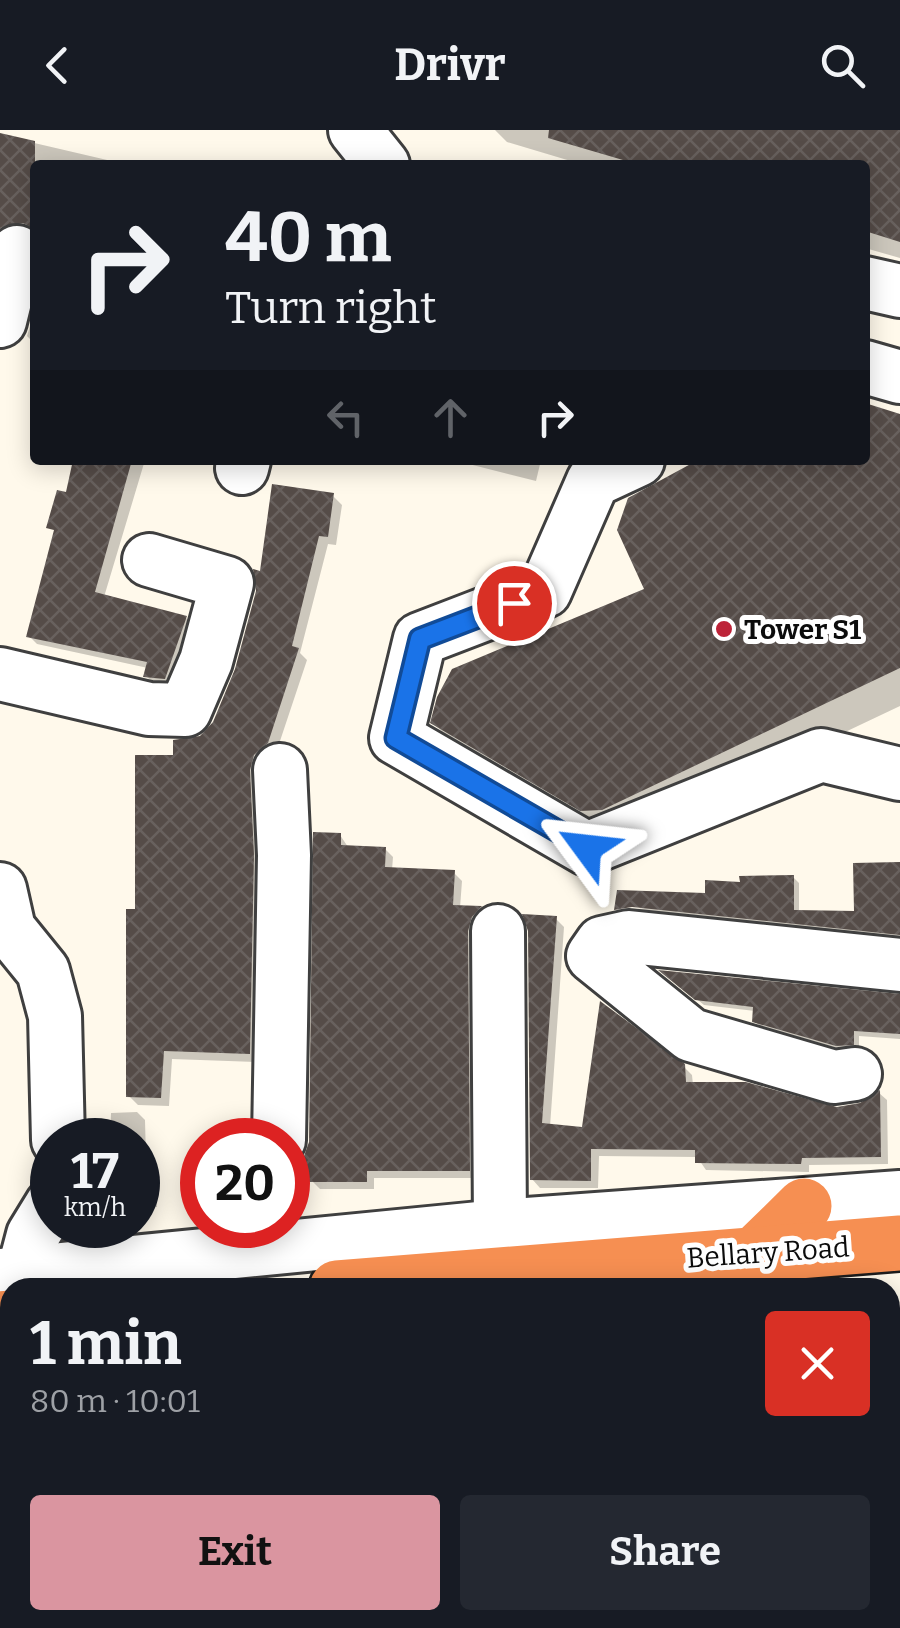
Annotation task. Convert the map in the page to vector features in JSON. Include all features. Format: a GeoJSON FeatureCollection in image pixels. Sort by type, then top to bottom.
{"type":"FeatureCollection","features":[{"type":"Feature","properties":{"kind":"highway"},"geometry":{"type":"LineString","coordinates":[[758,1252],[804,1206]]}},
{"type":"Feature","properties":{"kind":"highway","name":"Bellary Road"},"geometry":{"type":"LineString","coordinates":[[454,1278],[900,1242]]}},
{"type":"Feature","properties":{"kind":"highway","name":"Bellary Road"},"geometry":{"type":"LineString","coordinates":[[793,1278],[900,1270]]}},
{"type":"Feature","properties":{"kind":"street"},"geometry":{"type":"LineString","coordinates":[[355,130],[379,160]]}},
{"type":"Feature","properties":{"kind":"street"},"geometry":{"type":"LineString","coordinates":[[0,321],[17,252]]}},
{"type":"Feature","properties":{"kind":"street"},"geometry":{"type":"LineString","coordinates":[[870,284],[900,291]]}},
{"type":"Feature","properties":{"kind":"street"},"geometry":{"type":"LineString","coordinates":[[870,368],[900,376]]}},
{"type":"Feature","properties":{"kind":"street"},"geometry":{"type":"LineString","coordinates":[[627,465],[593,481],[545,591],[420,639],[396,738],[587,848],[820,755],[900,774]]}},
{"type":"Feature","properties":{"kind":"street"},"geometry":{"type":"LineString","coordinates":[[0,674],[149,710],[185,710],[206,661],[227,584],[148,560]]}},
{"type":"Feature","properties":{"kind":"street"},"geometry":{"type":"LineString","coordinates":[[279,1118],[284,855],[280,770]]}},
{"type":"Feature","properties":{"kind":"street"},"geometry":{"type":"LineString","coordinates":[[3,916],[44,971],[56,1016],[58,1118]]}},
{"type":"Feature","properties":{"kind":"street"},"geometry":{"type":"LineString","coordinates":[[498,931],[500,1226]]}},
{"type":"Feature","properties":{"kind":"street"},"geometry":{"type":"LineString","coordinates":[[856,1074],[834,1077],[691,1035],[593,956],[602,944],[629,937],[900,964]]}},
{"type":"Feature","properties":{"kind":"street"},"geometry":{"type":"LineString","coordinates":[[310,1234],[500,1226],[900,1197]]}},
{"type":"Feature","properties":{"kind":"street"},"geometry":{"type":"LineString","coordinates":[[15,1278],[30,1239]]}},
{"type":"Feature","properties":{"kind":"street"},"geometry":{"type":"LineString","coordinates":[[88,1278],[222,1248]]}},
{"type":"Feature","properties":{"kind":"building"},"geometry":{"type":"Polygon","coordinates":[[[549,130],[900,130],[900,242],[870,233],[870,160],[623,160],[548,138],[549,130]]]}},
{"type":"Feature","properties":{"kind":"building"},"geometry":{"type":"Polygon","coordinates":[[[0,133],[35,141],[35,160],[30,160],[30,226],[23,223],[0,228],[0,133]]]}},
{"type":"Feature","properties":{"kind":"building","name":"Tower S1"},"geometry":{"type":"Polygon","coordinates":[[[870,405],[900,414],[900,668],[602,810],[580,811],[430,723],[437,697],[452,669],[644,589],[617,530],[628,498],[689,465],[870,465],[870,405]]]}},
{"type":"Feature","properties":{"kind":"building"},"geometry":{"type":"Polygon","coordinates":[[[72,465],[131,465],[95,592],[187,616],[165,679],[143,677],[147,662],[26,637],[54,530],[46,528],[57,490],[66,492],[72,465]]]}},
{"type":"Feature","properties":{"kind":"building"},"geometry":{"type":"Polygon","coordinates":[[[272,484],[334,493],[328,537],[319,536],[292,646],[299,648],[268,743],[254,755],[250,770],[254,855],[250,1054],[164,1051],[161,1098],[126,1097],[126,909],[135,909],[135,755],[173,755],[173,740],[200,736],[213,722],[235,669],[256,591],[253,569],[260,571],[272,484]]]}},
{"type":"Feature","properties":{"kind":"building"},"geometry":{"type":"Polygon","coordinates":[[[313,832],[341,833],[341,845],[386,847],[385,867],[455,870],[453,905],[482,906],[472,917],[468,931],[470,1171],[367,1171],[367,1182],[310,1182],[313,832]]]}},
{"type":"Feature","properties":{"kind":"building"},"geometry":{"type":"Polygon","coordinates":[[[900,862],[900,935],[632,907],[614,910],[617,890],[705,893],[705,880],[740,882],[739,876],[794,875],[794,910],[854,911],[853,863],[900,862]]]}},
{"type":"Feature","properties":{"kind":"building"},"geometry":{"type":"Polygon","coordinates":[[[522,914],[557,916],[542,1123],[582,1127],[600,1001],[685,1064],[686,1082],[746,1082],[837,1107],[860,1103],[880,1090],[881,1157],[802,1158],[801,1164],[695,1163],[695,1150],[591,1149],[591,1181],[530,1180],[528,931],[522,914]]]}},
{"type":"Feature","properties":{"kind":"building"},"geometry":{"type":"Polygon","coordinates":[[[658,970],[900,994],[900,1034],[854,1031],[854,1045],[836,1046],[752,1022],[753,1007],[695,1000],[658,970]]]}},
{"type":"Feature","properties":{"kind":"place","name":"Tower S1"},"geometry":{"type":"Point","coordinates":[724,629]}},
{"type":"Feature","properties":{"kind":"route"},"geometry":{"type":"LineString","coordinates":[[514,603],[420,639],[396,738],[587,848]]}}]}
